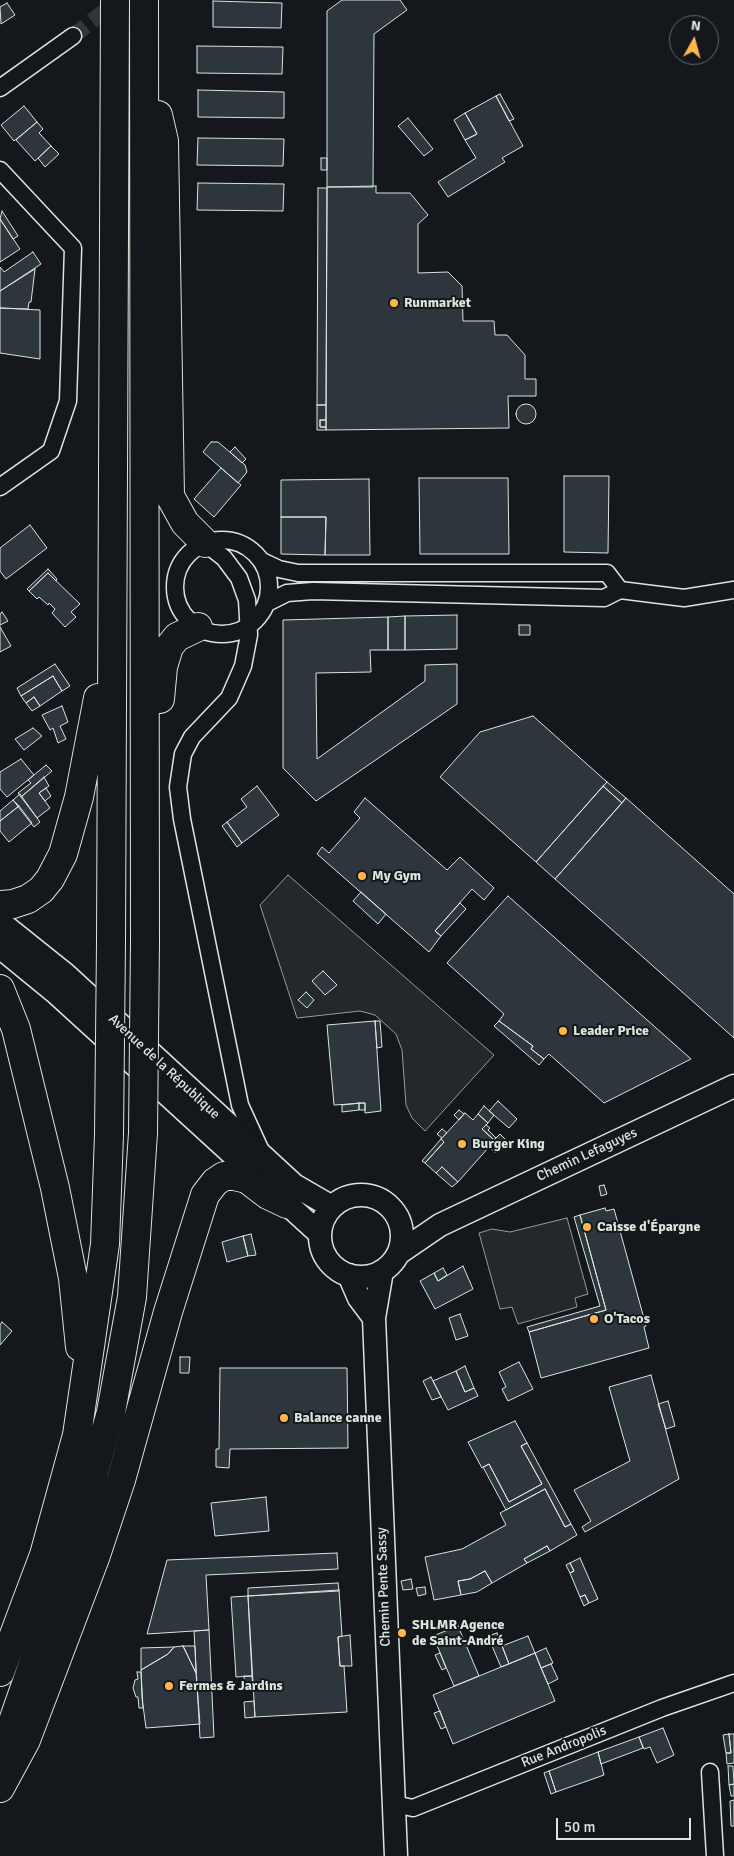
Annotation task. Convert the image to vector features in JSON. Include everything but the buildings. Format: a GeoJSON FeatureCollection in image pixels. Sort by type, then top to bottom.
{"type":"FeatureCollection","features":[{"type":"Feature","properties":{"kind":"highway"},"geometry":{"type":"LineString","coordinates":[[0,1672],[44,1554],[77,1436],[105,1244],[109,1134],[111,942],[115,0]]}},
{"type":"Feature","properties":{"kind":"highway"},"geometry":{"type":"LineString","coordinates":[[0,1748],[11,1727],[68,1564],[111,1412],[132,1297],[143,1133],[145,942],[144,0]]}},
{"type":"Feature","properties":{"kind":"highway"},"geometry":{"type":"LineString","coordinates":[[145,47],[164,141],[170,496],[185,523],[205,543]]}},
{"type":"Feature","properties":{"kind":"highway"},"geometry":{"type":"LineString","coordinates":[[0,905],[13,904],[28,899],[41,890],[50,879],[62,854],[79,798],[97,712],[113,470]]}},
{"type":"Feature","properties":{"kind":"highway"},"geometry":{"type":"LineString","coordinates":[[144,862],[162,667],[169,647],[177,638],[198,627]]}},
{"type":"Feature","properties":{"kind":"highway"},"geometry":{"type":"LineString","coordinates":[[0,989],[16,1030],[55,1188],[74,1278],[84,1391]]}},
{"type":"Feature","properties":{"kind":"highway"},"geometry":{"type":"LineString","coordinates":[[0,1788],[26,1740],[95,1558],[121,1480],[168,1312],[205,1195],[215,1182],[224,1176],[234,1176],[246,1179],[268,1195],[287,1204]]}},
{"type":"Feature","properties":{"kind":"main road","name":"Avenue de la République"},"geometry":{"type":"LineString","coordinates":[[0,922],[65,974],[266,1161],[294,1185],[332,1207]]}},
{"type":"Feature","properties":{"kind":"main road","name":"Avenue de la République"},"geometry":{"type":"LineString","coordinates":[[0,947],[55,992],[320,1234]]}},
{"type":"Feature","properties":{"kind":"main road","name":"Chemin Lefaguyes"},"geometry":{"type":"LineString","coordinates":[[399,1253],[440,1225],[734,1086]]}},
{"type":"Feature","properties":{"kind":"main road"},"geometry":{"type":"LineString","coordinates":[[369,1196],[387,1204],[399,1220],[402,1242],[399,1253],[382,1271],[366,1277],[349,1275],[340,1272],[327,1260],[323,1252],[320,1234],[323,1219],[332,1207],[349,1197],[369,1196]]}},
{"type":"Feature","properties":{"kind":"main road"},"geometry":{"type":"LineString","coordinates":[[399,1220],[440,1225]]}},
{"type":"Feature","properties":{"kind":"main road","name":"Chemin Pente Sassy"},"geometry":{"type":"LineString","coordinates":[[382,1271],[374,1318],[396,1856]]}},
{"type":"Feature","properties":{"kind":"main road"},"geometry":{"type":"LineString","coordinates":[[349,1275],[359,1298],[374,1318]]}},
{"type":"Feature","properties":{"kind":"street"},"geometry":{"type":"LineString","coordinates":[[0,88],[73,36]]}},
{"type":"Feature","properties":{"kind":"street"},"geometry":{"type":"LineString","coordinates":[[0,170],[73,248],[68,401],[51,451],[0,487]]}},
{"type":"Feature","properties":{"kind":"street"},"geometry":{"type":"LineString","coordinates":[[228,540],[252,550],[262,561],[268,574],[269,588],[266,603],[259,616],[248,626],[223,634],[210,632],[198,627],[182,611],[175,590],[176,575],[182,562],[192,550],[205,543],[228,540]]}},
{"type":"Feature","properties":{"kind":"street"},"geometry":{"type":"LineString","coordinates":[[205,543],[224,558],[239,578],[246,600],[248,626],[243,666],[233,690],[229,698],[192,737],[187,745],[183,754],[178,787],[182,819],[240,1105],[266,1161]]}},
{"type":"Feature","properties":{"kind":"street"},"geometry":{"type":"LineString","coordinates":[[262,561],[279,569],[298,573],[607,574],[620,590]]}},
{"type":"Feature","properties":{"kind":"street"},"geometry":{"type":"LineString","coordinates":[[266,603],[287,593],[313,591],[604,598],[620,590],[684,598],[734,590]]}},
{"type":"Feature","properties":{"kind":"street","name":"Rue Andropolis"},"geometry":{"type":"LineString","coordinates":[[394,1804],[412,1808],[662,1708],[734,1683]]}},
{"type":"Feature","properties":{"kind":"street"},"geometry":{"type":"LineString","coordinates":[[710,1772],[715,1856]]}},
{"type":"Feature","properties":{"kind":"shaded area"},"geometry":{"type":"Polygon","coordinates":[[[288,875],[494,1055],[425,1131],[412,1118],[406,1105],[402,1050],[396,1034],[375,1015],[360,1011],[297,1018],[260,905],[288,875]]]}},
{"type":"Feature","properties":{"kind":"shaded area"},"geometry":{"type":"Polygon","coordinates":[[[567,1218],[588,1294],[575,1298],[577,1307],[518,1324],[512,1307],[500,1309],[479,1233],[492,1229],[510,1232],[567,1218]]]}},
{"type":"Feature","properties":{"kind":"tunnel"},"geometry":{"type":"LineString","coordinates":[[73,36],[119,0]]}},
{"type":"Feature","properties":{"kind":"place","name":"Runmarket"},"geometry":{"type":"Point","coordinates":[394,303]}},
{"type":"Feature","properties":{"kind":"place","name":"My Gym"},"geometry":{"type":"Point","coordinates":[362,876]}},
{"type":"Feature","properties":{"kind":"place","name":"Leader Price"},"geometry":{"type":"Point","coordinates":[563,1031]}},
{"type":"Feature","properties":{"kind":"place","name":"Burger King"},"geometry":{"type":"Point","coordinates":[462,1144]}},
{"type":"Feature","properties":{"kind":"place","name":"Caisse d'Épargne"},"geometry":{"type":"Point","coordinates":[587,1227]}},
{"type":"Feature","properties":{"kind":"place","name":"O'Tacos"},"geometry":{"type":"Point","coordinates":[594,1319]}},
{"type":"Feature","properties":{"kind":"place","name":"Balance canne"},"geometry":{"type":"Point","coordinates":[284,1418]}},
{"type":"Feature","properties":{"kind":"place","name":"SHLMR Agence de Saint-André"},"geometry":{"type":"Point","coordinates":[402,1633]}},
{"type":"Feature","properties":{"kind":"place","name":"Fermes & Jardins"},"geometry":{"type":"Point","coordinates":[169,1686]}}]}
